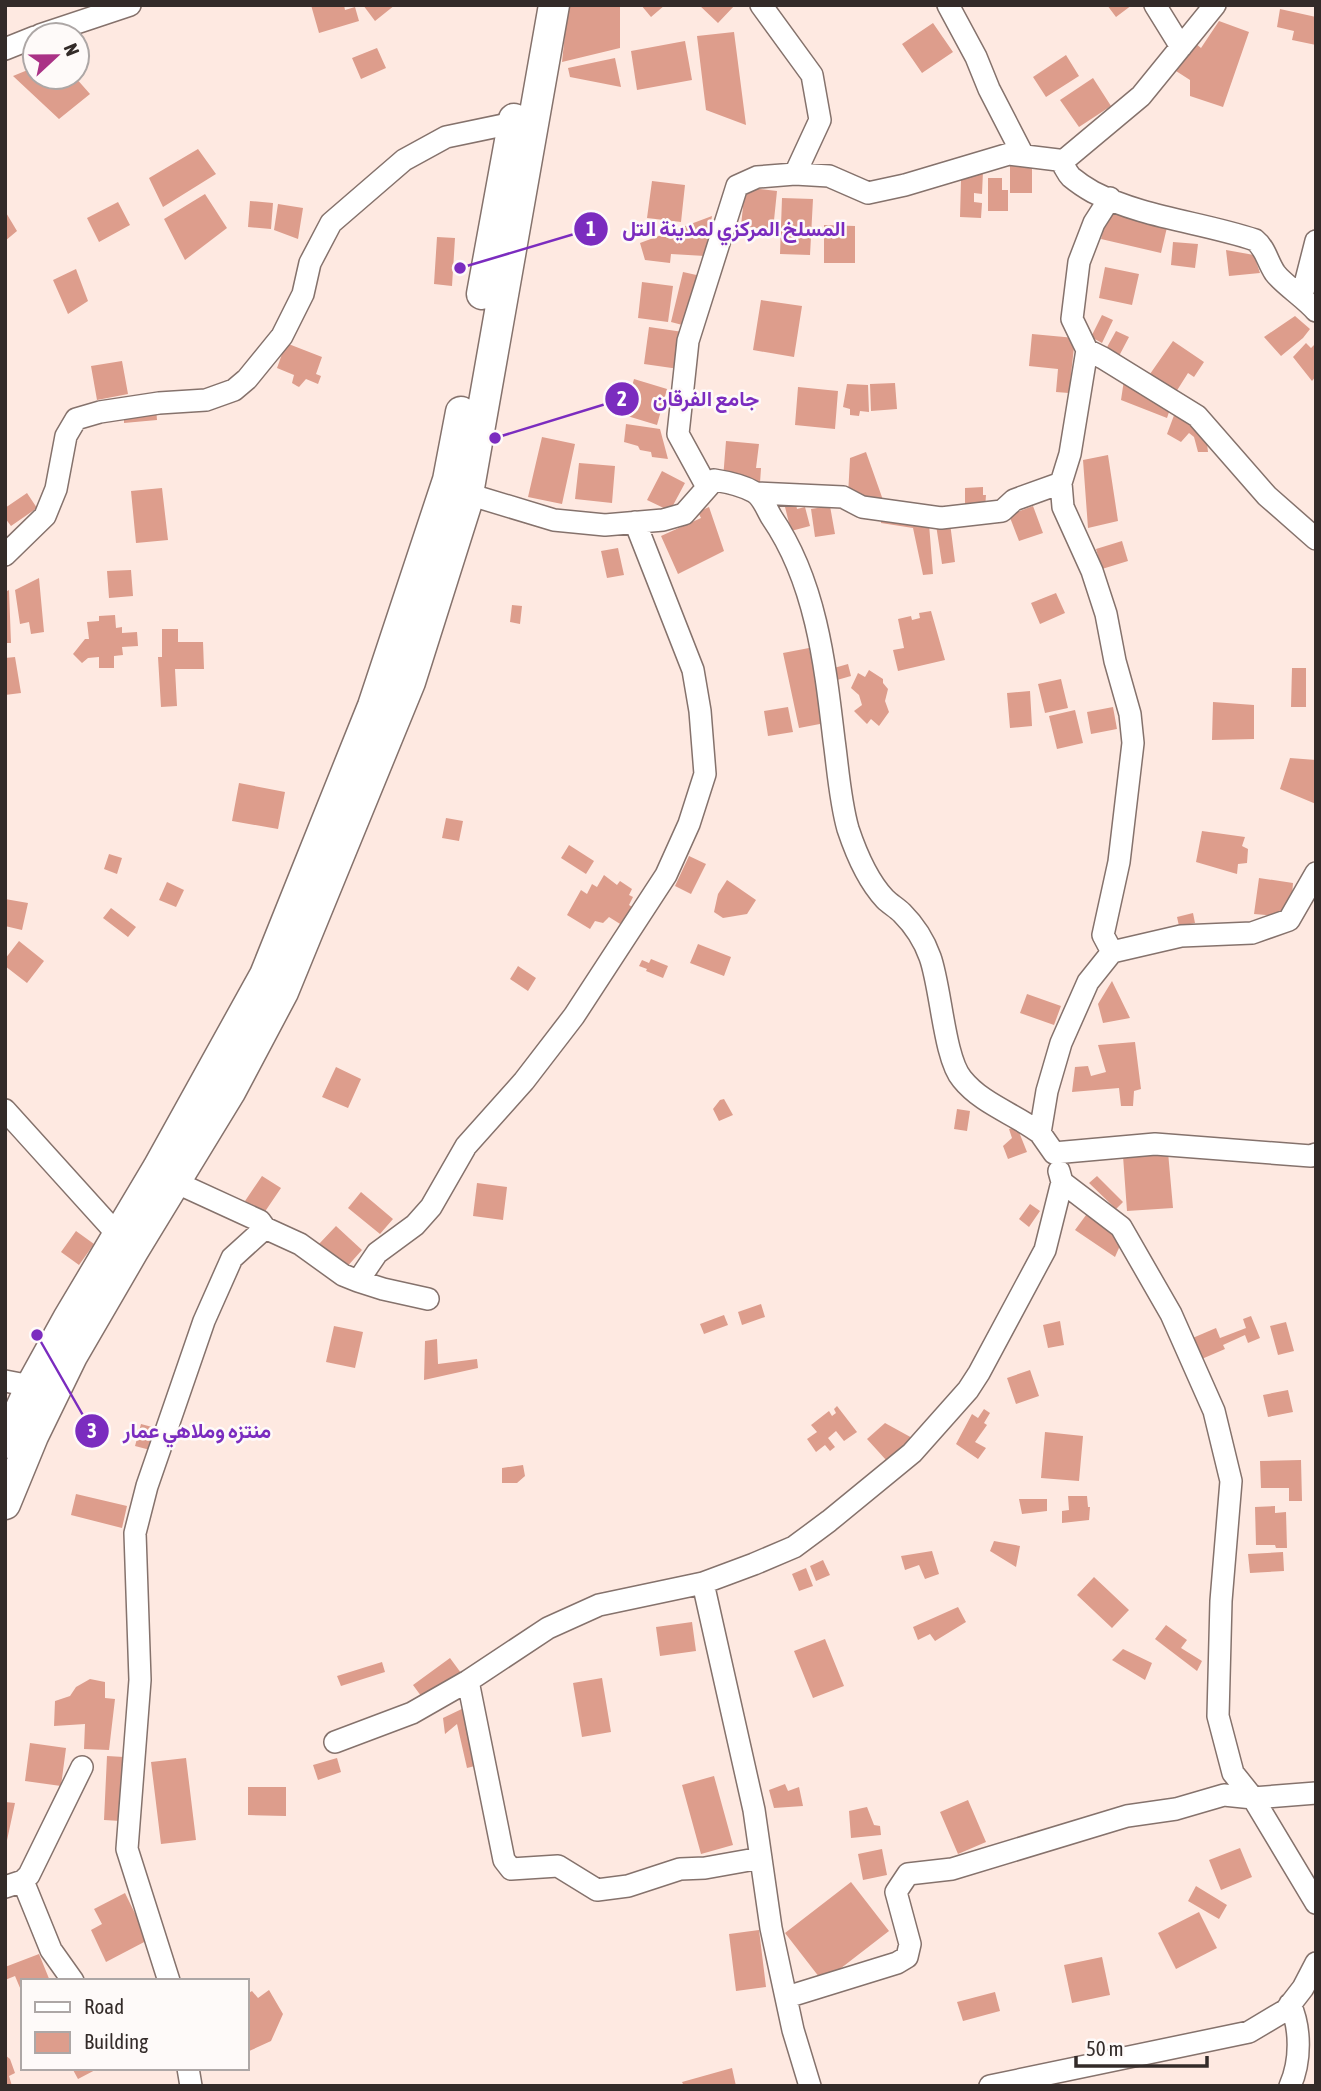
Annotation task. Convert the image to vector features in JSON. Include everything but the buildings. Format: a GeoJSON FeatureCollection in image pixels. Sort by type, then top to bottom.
{"type":"FeatureCollection","features":[{"type":"Feature","properties":{"kind":"main road"},"geometry":{"type":"LineString","coordinates":[[5,1443],[18,1383],[68,1319],[158,1168],[265,975],[373,706],[448,480],[534,5]]}},
{"type":"Feature","properties":{"kind":"main road"},"geometry":{"type":"LineString","coordinates":[[5,1504],[33,1436],[72,1356],[230,1091],[283,992],[410,682],[468,494],[554,5]]}},
{"type":"Feature","properties":{"kind":"street"},"geometry":{"type":"LineString","coordinates":[[82,21],[131,5]]}},
{"type":"Feature","properties":{"kind":"street"},"geometry":{"type":"LineString","coordinates":[[761,5],[812,75],[820,120],[795,174]]}},
{"type":"Feature","properties":{"kind":"street"},"geometry":{"type":"LineString","coordinates":[[948,5],[1023,155]]}},
{"type":"Feature","properties":{"kind":"street"},"geometry":{"type":"LineString","coordinates":[[1155,5],[1181,47]]}},
{"type":"Feature","properties":{"kind":"street"},"geometry":{"type":"LineString","coordinates":[[1062,162],[1141,96],[1215,5]]}},
{"type":"Feature","properties":{"kind":"street"},"geometry":{"type":"LineString","coordinates":[[5,555],[45,516],[55,489],[66,436],[76,419],[100,412],[159,403],[206,400],[234,390],[247,379],[282,335],[303,294],[310,263],[331,223],[404,160],[446,137],[513,123]]}},
{"type":"Feature","properties":{"kind":"street"},"geometry":{"type":"LineString","coordinates":[[707,487],[678,434],[688,341],[737,186],[757,177],[795,174],[829,176],[868,193],[905,185],[1009,154],[1062,162]]}},
{"type":"Feature","properties":{"kind":"street"},"geometry":{"type":"LineString","coordinates":[[1062,162],[1076,181],[1130,208],[1255,240],[1264,249],[1275,273],[1309,303]]}},
{"type":"Feature","properties":{"kind":"street"},"geometry":{"type":"LineString","coordinates":[[1110,198],[1094,223],[1079,262],[1072,319],[1087,350],[1070,454],[1061,483],[1063,507],[1092,571],[1106,614],[1115,661],[1130,714],[1133,743],[1119,862],[1104,935],[1111,952]]}},
{"type":"Feature","properties":{"kind":"street"},"geometry":{"type":"LineString","coordinates":[[1309,303],[1316,240]]}},
{"type":"Feature","properties":{"kind":"street"},"geometry":{"type":"LineString","coordinates":[[1087,350],[1197,416],[1267,496],[1316,539]]}},
{"type":"Feature","properties":{"kind":"street"},"geometry":{"type":"LineString","coordinates":[[468,494],[554,520],[605,525],[663,520],[684,514],[714,480],[735,484],[757,493],[843,498],[862,508],[941,518],[1002,511],[1014,500],[1061,483]]}},
{"type":"Feature","properties":{"kind":"street"},"geometry":{"type":"LineString","coordinates":[[335,1742],[411,1713],[468,1681],[548,1628],[599,1605],[703,1583],[794,1546],[912,1454],[968,1390],[1045,1250],[1062,1182],[1054,1153],[1040,1133],[979,1096],[960,1077],[952,1057],[937,979],[926,946],[901,912],[886,900],[870,878],[859,854],[848,829],[826,672],[812,607],[785,537],[757,493]]}},
{"type":"Feature","properties":{"kind":"street"},"geometry":{"type":"LineString","coordinates":[[358,1280],[377,1253],[415,1225],[432,1207],[466,1146],[524,1081],[574,1016],[666,875],[689,824],[705,774],[700,711],[693,670],[635,522]]}},
{"type":"Feature","properties":{"kind":"street"},"geometry":{"type":"LineString","coordinates":[[1040,1133],[1047,1091],[1060,1042],[1088,982],[1111,952],[1181,936],[1252,933],[1289,919],[1316,873]]}},
{"type":"Feature","properties":{"kind":"street"},"geometry":{"type":"LineString","coordinates":[[5,1110],[118,1235]]}},
{"type":"Feature","properties":{"kind":"street"},"geometry":{"type":"LineString","coordinates":[[1054,1153],[1155,1144],[1316,1154]]}},
{"type":"Feature","properties":{"kind":"street"},"geometry":{"type":"LineString","coordinates":[[175,1182],[300,1244],[343,1275],[383,1289],[429,1299]]}},
{"type":"Feature","properties":{"kind":"street"},"geometry":{"type":"LineString","coordinates":[[1062,1182],[1121,1227],[1171,1314],[1214,1411],[1231,1481],[1221,1601],[1218,1716],[1233,1773],[1253,1798],[1316,1903]]}},
{"type":"Feature","properties":{"kind":"street"},"geometry":{"type":"LineString","coordinates":[[168,1979],[127,1849],[140,1681],[135,1533],[147,1486],[204,1321],[232,1258],[265,1228]]}},
{"type":"Feature","properties":{"kind":"street"},"geometry":{"type":"LineString","coordinates":[[703,1583],[754,1810],[771,1928],[793,2031],[810,2086]]}},
{"type":"Feature","properties":{"kind":"street"},"geometry":{"type":"LineString","coordinates":[[468,1681],[503,1860],[511,1869],[558,1866],[597,1889],[628,1886],[680,1869],[705,1868],[761,1858]]}},
{"type":"Feature","properties":{"kind":"street"},"geometry":{"type":"LineString","coordinates":[[72,1979],[51,1950],[14,1884],[29,1875],[82,1767]]}},
{"type":"Feature","properties":{"kind":"street"},"geometry":{"type":"LineString","coordinates":[[787,1997],[897,1963],[907,1957],[910,1944],[896,1892],[908,1874],[952,1869],[1126,1816],[1176,1809],[1224,1796],[1253,1798],[1316,1793]]}},
{"type":"Feature","properties":{"kind":"street"},"geometry":{"type":"LineString","coordinates":[[990,2086],[1249,2032],[1286,2010],[1303,1988],[1316,1963]]}},
{"type":"Feature","properties":{"kind":"street"},"geometry":{"type":"LineString","coordinates":[[1290,2004],[1298,2022],[1295,2074],[1290,2086]]}},
{"type":"Feature","properties":{"kind":"place","name":"المسلخ المركزي لمدينة التل"},"geometry":{"type":"Point","coordinates":[460,268]}},
{"type":"Feature","properties":{"kind":"place","name":"جامع الفرقان"},"geometry":{"type":"Point","coordinates":[495,438]}},
{"type":"Feature","properties":{"kind":"place","name":"منتزه وملاهي عمار"},"geometry":{"type":"Point","coordinates":[37,1335]}}]}
